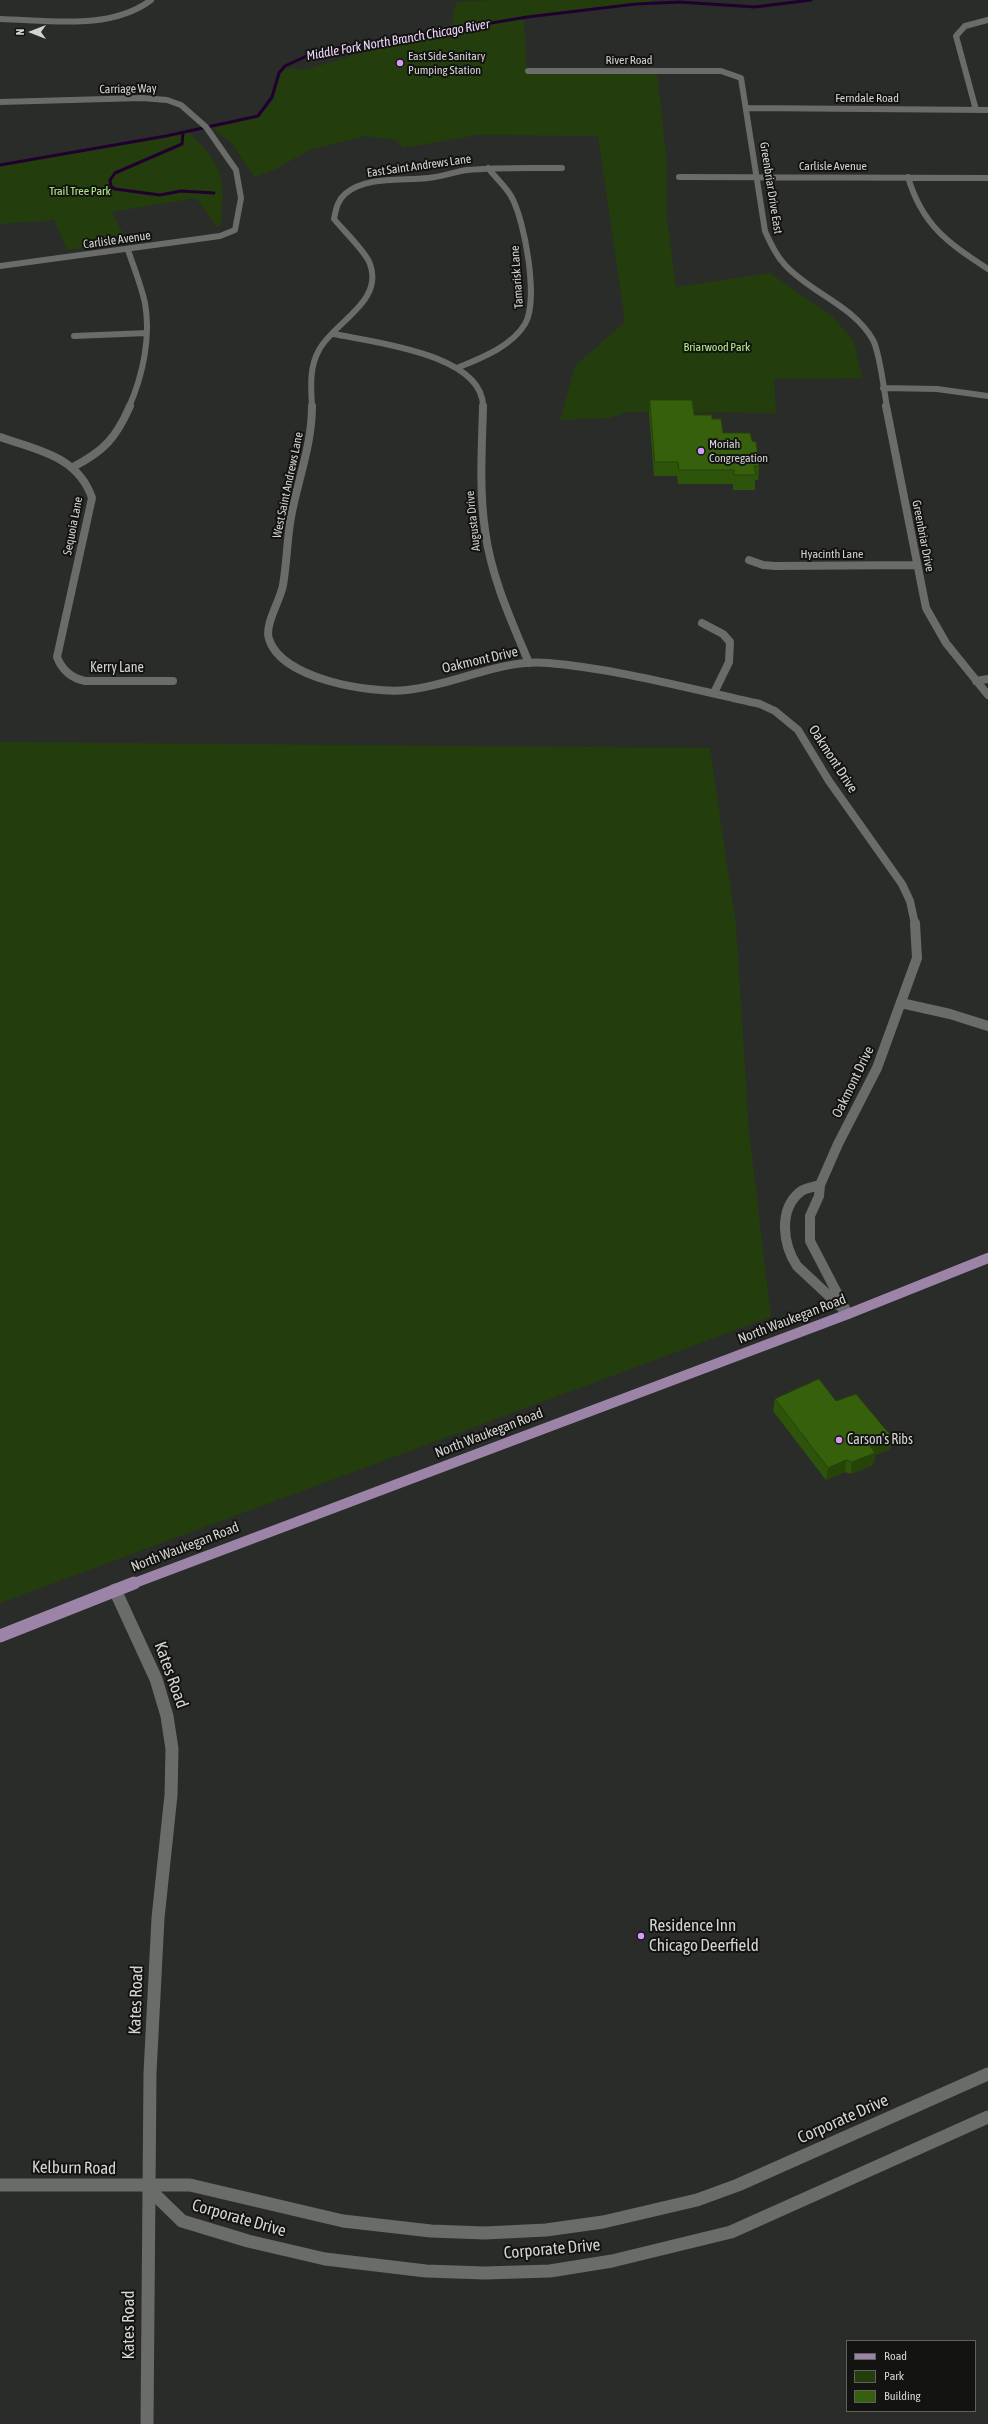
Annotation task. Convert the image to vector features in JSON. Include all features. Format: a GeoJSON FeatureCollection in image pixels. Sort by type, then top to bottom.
{"type":"FeatureCollection","features":[{"type":"Feature","properties":{"kind":"main road","name":"North Waukegan Road"},"geometry":{"type":"LineString","coordinates":[[0,1636],[114,1590],[848,1314],[988,1258]]}},
{"type":"Feature","properties":{"kind":"street"},"geometry":{"type":"LineString","coordinates":[[0,19],[100,19],[124,15],[139,10],[151,0]]}},
{"type":"Feature","properties":{"kind":"street"},"geometry":{"type":"LineString","coordinates":[[976,110],[956,36],[960,29],[968,25],[988,20]]}},
{"type":"Feature","properties":{"kind":"street","name":"River Road"},"geometry":{"type":"LineString","coordinates":[[528,71],[697,70],[731,72]]}},
{"type":"Feature","properties":{"kind":"street","name":"Greenbriar Drive East"},"geometry":{"type":"LineString","coordinates":[[731,72],[741,78],[743,82],[757,176],[770,246],[781,262],[797,277],[839,304],[868,330],[874,342],[878,362]]}},
{"type":"Feature","properties":{"kind":"street","name":"Carriage Way"},"geometry":{"type":"LineString","coordinates":[[0,102],[157,99],[181,105],[198,120],[231,160],[238,177],[241,197],[235,230]]}},
{"type":"Feature","properties":{"kind":"street","name":"Ferndale Road"},"geometry":{"type":"LineString","coordinates":[[747,108],[988,110]]}},
{"type":"Feature","properties":{"kind":"street","name":"East Saint Andrews Lane"},"geometry":{"type":"LineString","coordinates":[[313,363],[320,348],[364,302],[374,277],[370,262],[334,219],[334,211],[340,200],[354,189],[370,182],[431,178],[488,168],[562,168]]}},
{"type":"Feature","properties":{"kind":"street","name":"Tamarisk Lane"},"geometry":{"type":"LineString","coordinates":[[457,368],[486,356],[505,344],[526,324],[532,305],[525,235],[519,214],[511,196],[488,168]]}},
{"type":"Feature","properties":{"kind":"street","name":"Carlisle Avenue"},"geometry":{"type":"LineString","coordinates":[[678,177],[757,176],[988,178]]}},
{"type":"Feature","properties":{"kind":"street"},"geometry":{"type":"LineString","coordinates":[[908,177],[915,205],[925,220],[940,236],[988,269]]}},
{"type":"Feature","properties":{"kind":"street","name":"Carlisle Avenue"},"geometry":{"type":"LineString","coordinates":[[0,266],[201,239],[235,230]]}},
{"type":"Feature","properties":{"kind":"street"},"geometry":{"type":"LineString","coordinates":[[72,467],[100,452],[118,429],[139,379],[147,333],[146,310],[128,250]]}},
{"type":"Feature","properties":{"kind":"street"},"geometry":{"type":"LineString","coordinates":[[74,336],[147,333]]}},
{"type":"Feature","properties":{"kind":"street"},"geometry":{"type":"LineString","coordinates":[[334,334],[420,352],[457,368]]}},
{"type":"Feature","properties":{"kind":"street","name":"Greenbriar Drive"},"geometry":{"type":"LineString","coordinates":[[878,362],[916,565],[926,608],[935,629],[955,658],[988,696]]}},
{"type":"Feature","properties":{"kind":"street","name":"West Saint Andrews Lane"},"geometry":{"type":"LineString","coordinates":[[297,669],[286,662],[271,646],[268,627],[282,586],[291,517],[307,456],[312,425],[313,363]]}},
{"type":"Feature","properties":{"kind":"street","name":"Augusta Drive"},"geometry":{"type":"LineString","coordinates":[[457,368],[474,381],[483,398],[481,495],[487,548],[497,584],[529,664]]}},
{"type":"Feature","properties":{"kind":"street"},"geometry":{"type":"LineString","coordinates":[[883,388],[927,388],[988,396]]}},
{"type":"Feature","properties":{"kind":"street","name":"Sequoia Lane"},"geometry":{"type":"LineString","coordinates":[[0,437],[63,461],[85,478],[90,486],[92,498],[57,657],[64,671]]}},
{"type":"Feature","properties":{"kind":"street","name":"Hyacinth Lane"},"geometry":{"type":"LineString","coordinates":[[748,560],[763,565],[775,566],[916,565]]}},
{"type":"Feature","properties":{"kind":"street"},"geometry":{"type":"LineString","coordinates":[[702,623],[723,634],[730,642],[729,662],[714,692]]}},
{"type":"Feature","properties":{"kind":"street","name":"Oakmont Drive"},"geometry":{"type":"LineString","coordinates":[[297,669],[322,679],[347,685],[370,689],[407,690],[513,664],[572,666],[714,692],[760,704],[775,711],[798,730],[829,781],[902,884],[910,901],[918,946],[917,958],[877,1068],[838,1144],[820,1185],[819,1196],[810,1216],[810,1241],[848,1314]]}},
{"type":"Feature","properties":{"kind":"street","name":"Kerry Lane"},"geometry":{"type":"LineString","coordinates":[[64,671],[77,680],[86,681],[173,681]]}},
{"type":"Feature","properties":{"kind":"street"},"geometry":{"type":"LineString","coordinates":[[976,681],[988,679]]}},
{"type":"Feature","properties":{"kind":"street"},"geometry":{"type":"LineString","coordinates":[[901,1003],[950,1014],[988,1026]]}},
{"type":"Feature","properties":{"kind":"street"},"geometry":{"type":"LineString","coordinates":[[820,1185],[799,1192],[787,1208],[785,1223],[789,1250],[796,1265],[848,1314]]}},
{"type":"Feature","properties":{"kind":"street","name":"Kates Road"},"geometry":{"type":"LineString","coordinates":[[114,1590],[146,1652],[165,1701],[172,1739],[170,1802],[156,1957],[147,2187],[147,2424]]}},
{"type":"Feature","properties":{"kind":"street","name":"Corporate Drive"},"geometry":{"type":"LineString","coordinates":[[147,2187],[190,2185],[344,2221],[431,2231],[485,2233],[546,2230],[603,2222],[697,2200],[738,2185],[988,2074]]}},
{"type":"Feature","properties":{"kind":"street","name":"Corporate Drive"},"geometry":{"type":"LineString","coordinates":[[147,2187],[182,2222],[248,2242],[325,2259],[426,2271],[485,2273],[550,2271],[612,2261],[730,2232],[988,2118]]}},
{"type":"Feature","properties":{"kind":"street","name":"Kelburn Road"},"geometry":{"type":"LineString","coordinates":[[0,2185],[147,2187]]}},
{"type":"Feature","properties":{"kind":"green space","name":"Briarwood Park"},"geometry":{"type":"Polygon","coordinates":[[[494,0],[653,0],[651,2],[507,21],[524,19],[527,73],[657,73],[667,162],[667,217],[676,287],[770,273],[833,317],[854,341],[862,378],[774,379],[776,413],[629,412],[609,418],[560,420],[575,366],[625,322],[598,136],[478,135],[403,148],[396,140],[366,136],[310,150],[272,171],[254,177],[233,145],[213,128],[249,119],[264,110],[270,104],[274,96],[277,76],[280,69],[308,69],[425,34],[451,29],[456,2],[494,0]]]}},
{"type":"Feature","properties":{"kind":"green space","name":"Trail Tree Park"},"geometry":{"type":"Polygon","coordinates":[[[189,132],[210,155],[220,174],[223,196],[221,226],[217,227],[196,198],[112,212],[127,242],[67,250],[54,220],[0,224],[0,165],[189,132]]]}},
{"type":"Feature","properties":{"kind":"green space"},"geometry":{"type":"Polygon","coordinates":[[[0,742],[710,748],[736,925],[749,1131],[771,1317],[0,1603],[0,742]]]}},
{"type":"Feature","properties":{"kind":"building","name":"Moriah Congregation"},"geometry":{"type":"Polygon","coordinates":[[[650,400],[692,400],[694,415],[712,415],[712,419],[721,419],[723,433],[750,433],[752,441],[756,442],[759,466],[754,466],[756,475],[734,475],[734,470],[679,470],[678,462],[655,462],[650,400]]]}},
{"type":"Feature","properties":{"kind":"building","name":"Carson's Ribs"},"geometry":{"type":"Polygon","coordinates":[[[819,1379],[836,1401],[856,1394],[892,1437],[870,1446],[875,1453],[852,1462],[846,1460],[828,1468],[775,1399],[819,1379]]]}},
{"type":"Feature","properties":{"kind":"waterway","name":"Middle Fork North Branch Chicago River"},"geometry":{"type":"LineString","coordinates":[[0,165],[166,136],[258,116],[272,97],[279,73],[285,66],[313,53],[527,17],[636,4],[680,2],[755,7],[811,0]]}},
{"type":"Feature","properties":{"kind":"waterway"},"geometry":{"type":"LineString","coordinates":[[183,133],[182,144],[115,173],[110,180],[111,186],[115,189],[160,195],[181,191],[214,193]]}},
{"type":"Feature","properties":{"kind":"place","name":"East Side Sanitary Pumping Station"},"geometry":{"type":"Point","coordinates":[400,63]}},
{"type":"Feature","properties":{"kind":"place","name":"Moriah Congregation"},"geometry":{"type":"Point","coordinates":[701,451]}},
{"type":"Feature","properties":{"kind":"place","name":"Carson's Ribs"},"geometry":{"type":"Point","coordinates":[839,1440]}},
{"type":"Feature","properties":{"kind":"place","name":"Residence Inn Chicago Deerfield"},"geometry":{"type":"Point","coordinates":[641,1936]}}]}
